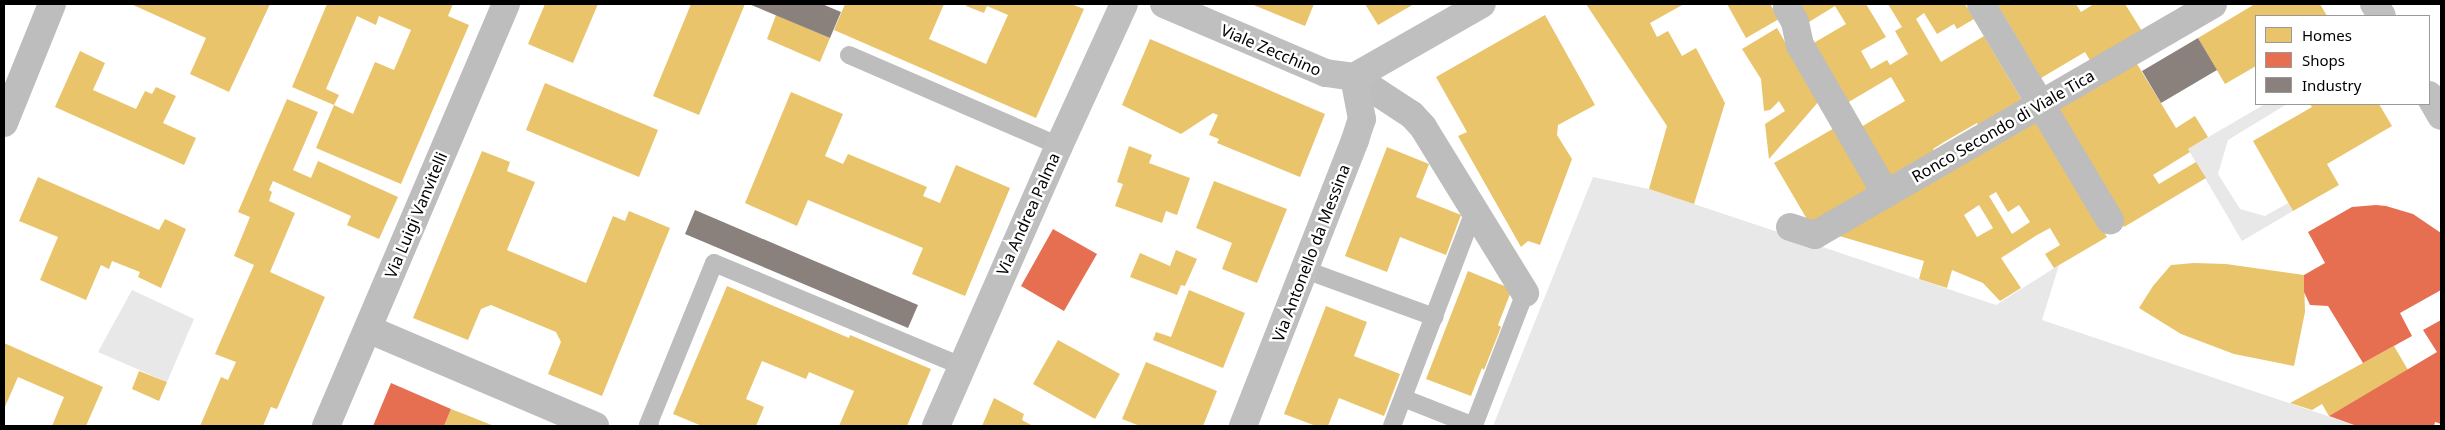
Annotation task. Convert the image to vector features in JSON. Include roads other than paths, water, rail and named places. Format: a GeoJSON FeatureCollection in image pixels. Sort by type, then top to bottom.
{"type":"FeatureCollection","features":[{"type":"Feature","properties":{"kind":"street"},"geometry":{"type":"LineString","coordinates":[[4,123],[52,4]]}},
{"type":"Feature","properties":{"kind":"street","name":"Via Luigi Vanvitelli"},"geometry":{"type":"LineString","coordinates":[[326,426],[506,4]]}},
{"type":"Feature","properties":{"kind":"street","name":"Via Andrea Palma"},"geometry":{"type":"LineString","coordinates":[[936,426],[1059,146],[1124,4]]}},
{"type":"Feature","properties":{"kind":"street","name":"Viale Zecchino"},"geometry":{"type":"LineString","coordinates":[[1164,4],[1326,73],[1354,77]]}},
{"type":"Feature","properties":{"kind":"street"},"geometry":{"type":"LineString","coordinates":[[1482,4],[1354,77],[1412,115],[1423,127],[1525,293]]}},
{"type":"Feature","properties":{"kind":"street"},"geometry":{"type":"LineString","coordinates":[[1981,4],[2110,220]]}},
{"type":"Feature","properties":{"kind":"street","name":"Ronco Secondo di Viale Tica"},"geometry":{"type":"LineString","coordinates":[[1790,228],[1815,235],[2213,4]]}},
{"type":"Feature","properties":{"kind":"street"},"geometry":{"type":"LineString","coordinates":[[2374,4],[2381,15]]}},
{"type":"Feature","properties":{"kind":"street"},"geometry":{"type":"LineString","coordinates":[[1787,8],[1796,22],[1800,45],[1886,194]]}},
{"type":"Feature","properties":{"kind":"street","name":"Via Antonello da Messina"},"geometry":{"type":"LineString","coordinates":[[1243,426],[1362,119],[1354,77]]}},
{"type":"Feature","properties":{"kind":"street"},"geometry":{"type":"LineString","coordinates":[[2430,98],[2441,116]]}},
{"type":"Feature","properties":{"kind":"street"},"geometry":{"type":"LineString","coordinates":[[368,329],[595,426]]}},
{"type":"Feature","properties":{"kind":"lane"},"geometry":{"type":"LineString","coordinates":[[849,55],[1059,146]]}},
{"type":"Feature","properties":{"kind":"lane"},"geometry":{"type":"LineString","coordinates":[[1392,426],[1474,211]]}},
{"type":"Feature","properties":{"kind":"lane"},"geometry":{"type":"LineString","coordinates":[[650,426],[648,425],[714,263],[961,366]]}},
{"type":"Feature","properties":{"kind":"lane"},"geometry":{"type":"LineString","coordinates":[[1303,269],[1434,317]]}},
{"type":"Feature","properties":{"kind":"lane"},"geometry":{"type":"LineString","coordinates":[[1403,398],[1474,426],[1525,293]]}}]}
